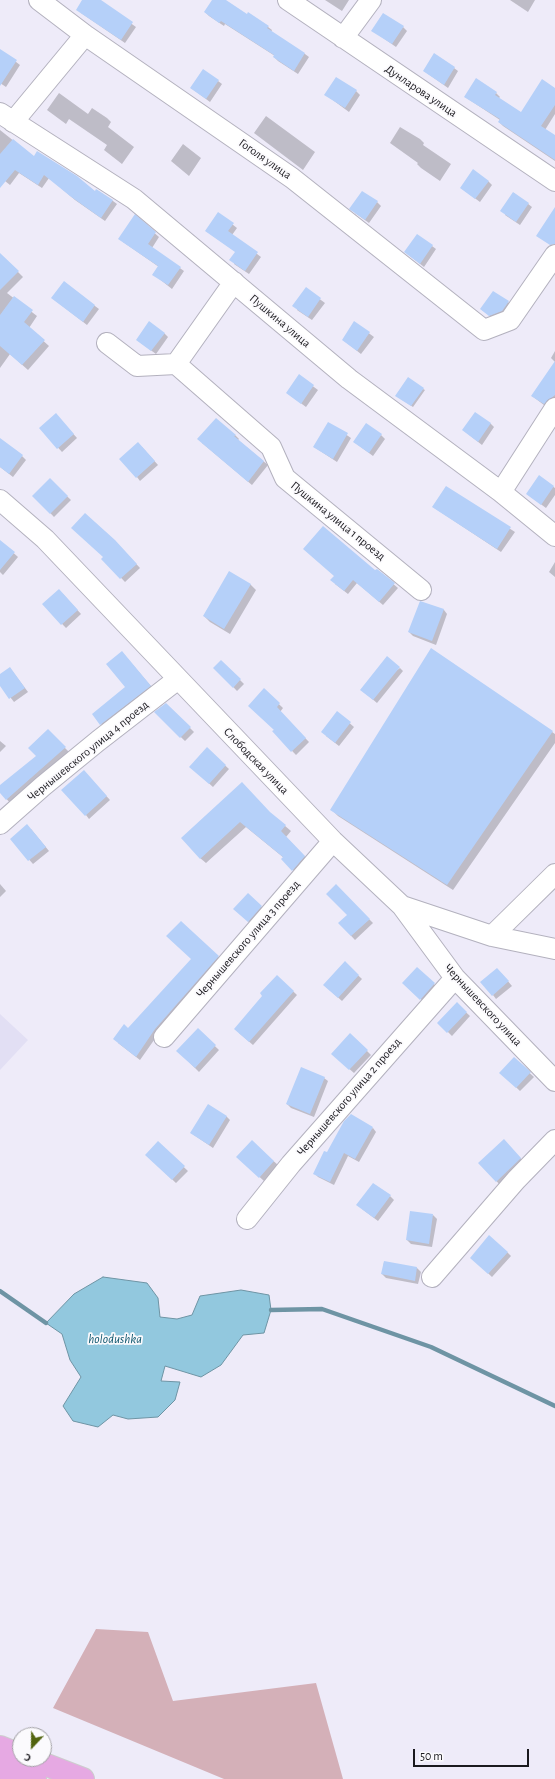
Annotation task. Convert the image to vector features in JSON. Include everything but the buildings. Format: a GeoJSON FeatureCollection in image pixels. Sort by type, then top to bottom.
{"type":"FeatureCollection","features":[{"type":"Feature","properties":{"kind":"highway"},"geometry":{"type":"LineString","coordinates":[[0,1747],[12,1752]]}},
{"type":"Feature","properties":{"kind":"highway"},"geometry":{"type":"LineString","coordinates":[[0,1767],[35,1779]]}},
{"type":"Feature","properties":{"kind":"highway"},"geometry":{"type":"LineString","coordinates":[[52,1767],[83,1779]]}},
{"type":"Feature","properties":{"kind":"street","name":"Гоголя улица"},"geometry":{"type":"LineString","coordinates":[[39,0],[85,35],[292,178],[484,330],[510,320],[555,255]]}},
{"type":"Feature","properties":{"kind":"street","name":"Дунларова улица"},"geometry":{"type":"LineString","coordinates":[[288,0],[555,181]]}},
{"type":"Feature","properties":{"kind":"street"},"geometry":{"type":"LineString","coordinates":[[343,38],[371,0]]}},
{"type":"Feature","properties":{"kind":"street"},"geometry":{"type":"LineString","coordinates":[[6,118],[85,35]]}},
{"type":"Feature","properties":{"kind":"street","name":"Пушкина улица"},"geometry":{"type":"LineString","coordinates":[[6,118],[134,199],[349,379],[501,492],[555,536]]}},
{"type":"Feature","properties":{"kind":"street"},"geometry":{"type":"LineString","coordinates":[[107,343],[137,366],[176,364],[234,282]]}},
{"type":"Feature","properties":{"kind":"street","name":"Пушкина улица 1 проезд"},"geometry":{"type":"LineString","coordinates":[[176,364],[271,446],[285,478],[421,590]]}},
{"type":"Feature","properties":{"kind":"street"},"geometry":{"type":"LineString","coordinates":[[501,492],[555,408]]}},
{"type":"Feature","properties":{"kind":"street","name":"Слободская улица"},"geometry":{"type":"LineString","coordinates":[[0,500],[45,539],[333,841],[402,906],[492,936],[555,949]]}},
{"type":"Feature","properties":{"kind":"street","name":"Чернышевского улица 4 проезд"},"geometry":{"type":"LineString","coordinates":[[0,824],[80,756],[178,679]]}},
{"type":"Feature","properties":{"kind":"street","name":"Чернышевского улица 3 проезд"},"geometry":{"type":"LineString","coordinates":[[164,1038],[333,841]]}},
{"type":"Feature","properties":{"kind":"street"},"geometry":{"type":"LineString","coordinates":[[492,936],[555,874]]}},
{"type":"Feature","properties":{"kind":"street","name":"Чернышевского улица"},"geometry":{"type":"LineString","coordinates":[[402,906],[455,978],[555,1081]]}},
{"type":"Feature","properties":{"kind":"street","name":"Чернышевского улица 2 проезд"},"geometry":{"type":"LineString","coordinates":[[247,1219],[291,1164],[455,978]]}},
{"type":"Feature","properties":{"kind":"street"},"geometry":{"type":"LineString","coordinates":[[432,1277],[516,1180],[555,1140]]}},
{"type":"Feature","properties":{"kind":"shaded area"},"geometry":{"type":"Polygon","coordinates":[[[0,1014],[28,1040],[0,1070],[0,1014]]]}},
{"type":"Feature","properties":{"kind":"shaded area"},"geometry":{"type":"Polygon","coordinates":[[[96,1629],[148,1632],[173,1701],[316,1683],[343,1779],[224,1779],[53,1708],[96,1629]]]}},
{"type":"Feature","properties":{"kind":"water","name":"holodushka"},"geometry":{"type":"Polygon","coordinates":[[[103,1277],[147,1283],[158,1298],[160,1317],[177,1319],[192,1315],[200,1296],[241,1290],[269,1295],[271,1310],[264,1333],[243,1335],[221,1365],[201,1377],[165,1366],[161,1381],[180,1382],[175,1400],[158,1417],[128,1419],[113,1415],[98,1427],[73,1421],[63,1406],[81,1377],[70,1360],[62,1334],[46,1323],[74,1294],[103,1277]]]}},
{"type":"Feature","properties":{"kind":"waterway"},"geometry":{"type":"LineString","coordinates":[[0,1291],[46,1323]]}},
{"type":"Feature","properties":{"kind":"waterway"},"geometry":{"type":"LineString","coordinates":[[271,1310],[322,1309],[431,1347],[555,1406]]}}]}
